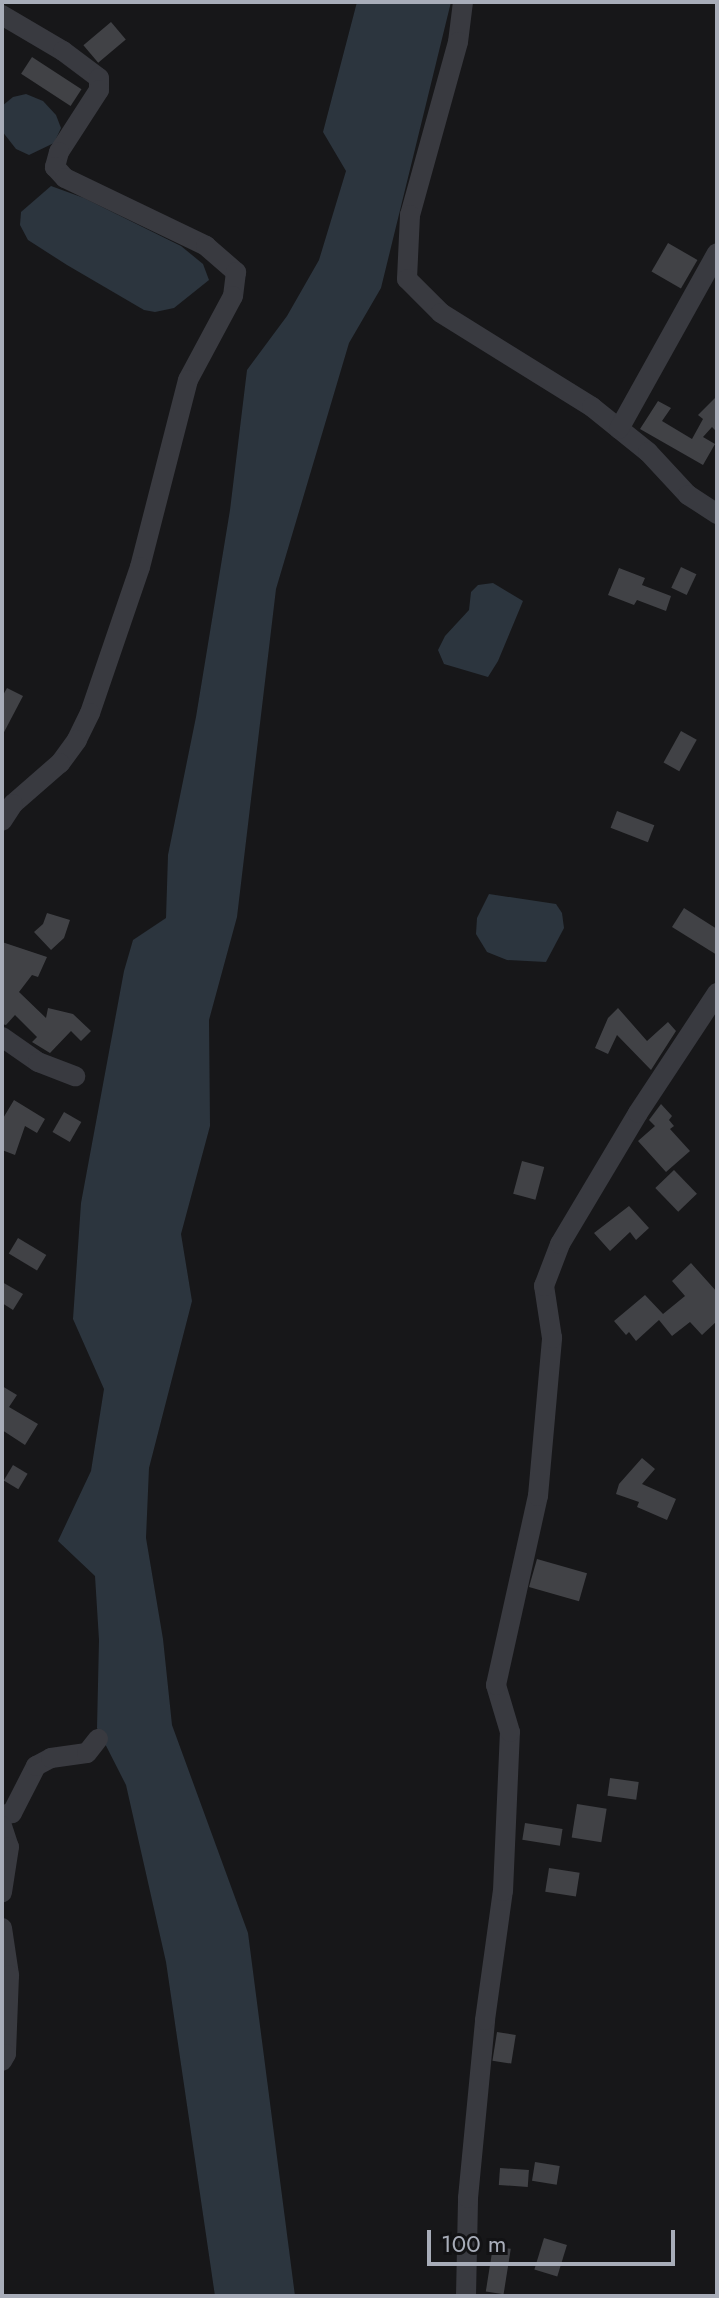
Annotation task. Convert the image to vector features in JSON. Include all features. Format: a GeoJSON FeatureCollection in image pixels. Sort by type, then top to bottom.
{"type":"FeatureCollection","features":[{"type":"Feature","properties":{"kind":"street"},"geometry":{"type":"LineString","coordinates":[[463,2],[458,42],[410,215],[407,279],[441,313],[592,407],[648,452],[688,495],[717,514]]}},
{"type":"Feature","properties":{"kind":"street"},"geometry":{"type":"LineString","coordinates":[[2,15],[63,51],[99,78],[99,90],[59,152],[55,167],[65,178],[206,246],[236,272],[233,296],[188,380],[140,567],[90,713],[77,740],[60,763],[13,804],[2,821]]}},
{"type":"Feature","properties":{"kind":"street"},"geometry":{"type":"LineString","coordinates":[[619,429],[717,253]]}},
{"type":"Feature","properties":{"kind":"street"},"geometry":{"type":"LineString","coordinates":[[466,2296],[468,2198],[485,2020],[503,1891],[510,1732],[496,1685],[538,1496],[552,1338],[544,1286],[568,1231],[638,1113],[717,993]]}},
{"type":"Feature","properties":{"kind":"street"},"geometry":{"type":"LineString","coordinates":[[2,1037],[38,1062],[75,1076]]}},
{"type":"Feature","properties":{"kind":"street"},"geometry":{"type":"LineString","coordinates":[[2,1815],[12,1813],[36,1766],[51,1758],[87,1753],[98,1739]]}},
{"type":"Feature","properties":{"kind":"street"},"geometry":{"type":"LineString","coordinates":[[2,1826],[9,1847],[2,1892]]}},
{"type":"Feature","properties":{"kind":"street"},"geometry":{"type":"LineString","coordinates":[[2,1928],[9,1975],[6,2054],[2,2061]]}},
{"type":"Feature","properties":{"kind":"shaded area"},"geometry":{"type":"Polygon","coordinates":[[[357,2],[451,2],[381,288],[349,343],[276,589],[237,917],[209,1020],[210,1126],[181,1234],[192,1301],[149,1468],[146,1538],[163,1639],[172,1725],[248,1933],[295,2296],[215,2296],[166,1962],[126,1785],[97,1728],[99,1640],[95,1576],[58,1541],[91,1471],[104,1389],[73,1319],[81,1203],[124,971],[133,940],[166,918],[168,855],[196,717],[230,510],[247,370],[287,316],[319,260],[346,171],[323,132],[357,2]]]}},
{"type":"Feature","properties":{"kind":"shaded area"},"geometry":{"type":"Polygon","coordinates":[[[26,94],[43,101],[56,115],[61,128],[54,143],[29,155],[16,149],[2,131],[2,106],[13,97],[26,94]]]}},
{"type":"Feature","properties":{"kind":"shaded area"},"geometry":{"type":"Polygon","coordinates":[[[51,186],[84,198],[181,246],[203,264],[209,280],[174,308],[155,312],[144,310],[67,265],[28,240],[20,225],[21,212],[51,186]]]}},
{"type":"Feature","properties":{"kind":"shaded area"},"geometry":{"type":"Polygon","coordinates":[[[493,583],[523,601],[498,661],[488,677],[444,664],[438,650],[445,636],[469,610],[471,592],[478,585],[493,583]]]}},
{"type":"Feature","properties":{"kind":"shaded area"},"geometry":{"type":"Polygon","coordinates":[[[489,894],[556,904],[562,913],[564,928],[546,962],[507,960],[487,952],[476,934],[477,918],[489,894]]]}},
{"type":"Feature","properties":{"kind":"building"},"geometry":{"type":"Polygon","coordinates":[[[111,22],[126,40],[98,63],[83,45],[111,22]]]}},
{"type":"Feature","properties":{"kind":"building"},"geometry":{"type":"Polygon","coordinates":[[[32,57],[81,89],[71,106],[21,74],[32,57]]]}},
{"type":"Feature","properties":{"kind":"building"},"geometry":{"type":"Polygon","coordinates":[[[668,243],[697,260],[681,289],[652,272],[668,243]]]}},
{"type":"Feature","properties":{"kind":"building"},"geometry":{"type":"Polygon","coordinates":[[[717,396],[717,432],[712,427],[703,437],[715,444],[703,465],[640,429],[658,401],[671,408],[662,421],[692,439],[703,419],[698,415],[717,396]]]}},
{"type":"Feature","properties":{"kind":"building"},"geometry":{"type":"Polygon","coordinates":[[[681,567],[696,574],[687,595],[671,588],[681,567]]]}},
{"type":"Feature","properties":{"kind":"building"},"geometry":{"type":"Polygon","coordinates":[[[619,568],[645,578],[642,585],[671,596],[666,611],[637,600],[634,605],[608,595],[619,568]]]}},
{"type":"Feature","properties":{"kind":"building"},"geometry":{"type":"Polygon","coordinates":[[[7,688],[23,696],[2,736],[2,697],[7,688]]]}},
{"type":"Feature","properties":{"kind":"building"},"geometry":{"type":"Polygon","coordinates":[[[681,731],[697,740],[679,771],[664,762],[681,731]]]}},
{"type":"Feature","properties":{"kind":"building"},"geometry":{"type":"Polygon","coordinates":[[[617,811],[654,825],[648,842],[611,828],[617,811]]]}},
{"type":"Feature","properties":{"kind":"building"},"geometry":{"type":"Polygon","coordinates":[[[684,908],[717,929],[717,955],[672,927],[684,908]]]}},
{"type":"Feature","properties":{"kind":"building"},"geometry":{"type":"Polygon","coordinates":[[[47,913],[70,920],[64,938],[51,950],[34,932],[43,924],[47,913]]]}},
{"type":"Feature","properties":{"kind":"building"},"geometry":{"type":"Polygon","coordinates":[[[2,942],[47,957],[38,977],[32,975],[19,992],[46,1018],[48,1008],[73,1014],[91,1031],[81,1041],[71,1031],[50,1053],[32,1042],[37,1037],[15,1015],[6,1025],[2,1024],[2,942]]]}},
{"type":"Feature","properties":{"kind":"building"},"geometry":{"type":"Polygon","coordinates":[[[618,1008],[647,1041],[668,1022],[676,1031],[651,1070],[617,1035],[608,1054],[595,1048],[608,1018],[618,1008]]]}},
{"type":"Feature","properties":{"kind":"building"},"geometry":{"type":"Polygon","coordinates":[[[14,1100],[45,1119],[37,1133],[25,1126],[15,1155],[2,1150],[2,1120],[14,1100]]]}},
{"type":"Feature","properties":{"kind":"building"},"geometry":{"type":"Polygon","coordinates":[[[661,1104],[672,1116],[669,1120],[674,1126],[670,1129],[690,1151],[666,1172],[638,1141],[655,1126],[649,1120],[661,1104]]]}},
{"type":"Feature","properties":{"kind":"building"},"geometry":{"type":"Polygon","coordinates":[[[64,1112],[81,1122],[70,1142],[52,1132],[64,1112]]]}},
{"type":"Feature","properties":{"kind":"building"},"geometry":{"type":"Polygon","coordinates":[[[522,1161],[544,1167],[535,1200],[513,1194],[522,1161]]]}},
{"type":"Feature","properties":{"kind":"building"},"geometry":{"type":"Polygon","coordinates":[[[674,1170],[697,1194],[678,1212],[655,1188],[674,1170]]]}},
{"type":"Feature","properties":{"kind":"building"},"geometry":{"type":"Polygon","coordinates":[[[629,1206],[649,1228],[636,1240],[630,1232],[610,1251],[594,1233],[629,1206]]]}},
{"type":"Feature","properties":{"kind":"building"},"geometry":{"type":"Polygon","coordinates":[[[18,1238],[46,1255],[37,1270],[9,1253],[18,1238]]]}},
{"type":"Feature","properties":{"kind":"building"},"geometry":{"type":"Polygon","coordinates":[[[691,1263],[717,1292],[717,1321],[702,1335],[690,1322],[672,1336],[659,1320],[636,1341],[629,1332],[626,1335],[614,1321],[645,1295],[663,1314],[685,1296],[672,1281],[691,1263]]]}},
{"type":"Feature","properties":{"kind":"building"},"geometry":{"type":"Polygon","coordinates":[[[2,1282],[23,1294],[13,1310],[2,1303],[2,1282]]]}},
{"type":"Feature","properties":{"kind":"building"},"geometry":{"type":"Polygon","coordinates":[[[2,1386],[17,1395],[9,1407],[38,1424],[25,1445],[2,1430],[2,1386]]]}},
{"type":"Feature","properties":{"kind":"building"},"geometry":{"type":"Polygon","coordinates":[[[642,1458],[655,1469],[642,1484],[676,1499],[667,1520],[637,1507],[639,1502],[616,1494],[619,1484],[642,1458]]]}},
{"type":"Feature","properties":{"kind":"building"},"geometry":{"type":"Polygon","coordinates":[[[13,1465],[28,1474],[18,1489],[4,1480],[13,1465]]]}},
{"type":"Feature","properties":{"kind":"building"},"geometry":{"type":"Polygon","coordinates":[[[537,1559],[587,1573],[579,1601],[529,1587],[537,1559]]]}},
{"type":"Feature","properties":{"kind":"building"},"geometry":{"type":"Polygon","coordinates":[[[610,1778],[639,1782],[636,1800],[607,1796],[610,1778]]]}},
{"type":"Feature","properties":{"kind":"building"},"geometry":{"type":"Polygon","coordinates":[[[577,1804],[607,1809],[601,1842],[572,1838],[577,1804]]]}},
{"type":"Feature","properties":{"kind":"building"},"geometry":{"type":"Polygon","coordinates":[[[525,1823],[563,1829],[560,1846],[522,1840],[525,1823]]]}},
{"type":"Feature","properties":{"kind":"building"},"geometry":{"type":"Polygon","coordinates":[[[549,1868],[580,1873],[576,1897],[545,1892],[549,1868]]]}},
{"type":"Feature","properties":{"kind":"building"},"geometry":{"type":"Polygon","coordinates":[[[497,2032],[516,2035],[511,2064],[492,2061],[497,2032]]]}},
{"type":"Feature","properties":{"kind":"building"},"geometry":{"type":"Polygon","coordinates":[[[535,2162],[560,2166],[557,2185],[532,2181],[535,2162]]]}},
{"type":"Feature","properties":{"kind":"building"},"geometry":{"type":"Polygon","coordinates":[[[500,2168],[529,2170],[528,2187],[499,2185],[500,2168]]]}},
{"type":"Feature","properties":{"kind":"building"},"geometry":{"type":"Polygon","coordinates":[[[544,2238],[567,2245],[557,2277],[534,2270],[544,2238]]]}},
{"type":"Feature","properties":{"kind":"building"},"geometry":{"type":"Polygon","coordinates":[[[493,2246],[511,2249],[504,2294],[486,2291],[493,2246]]]}}]}
